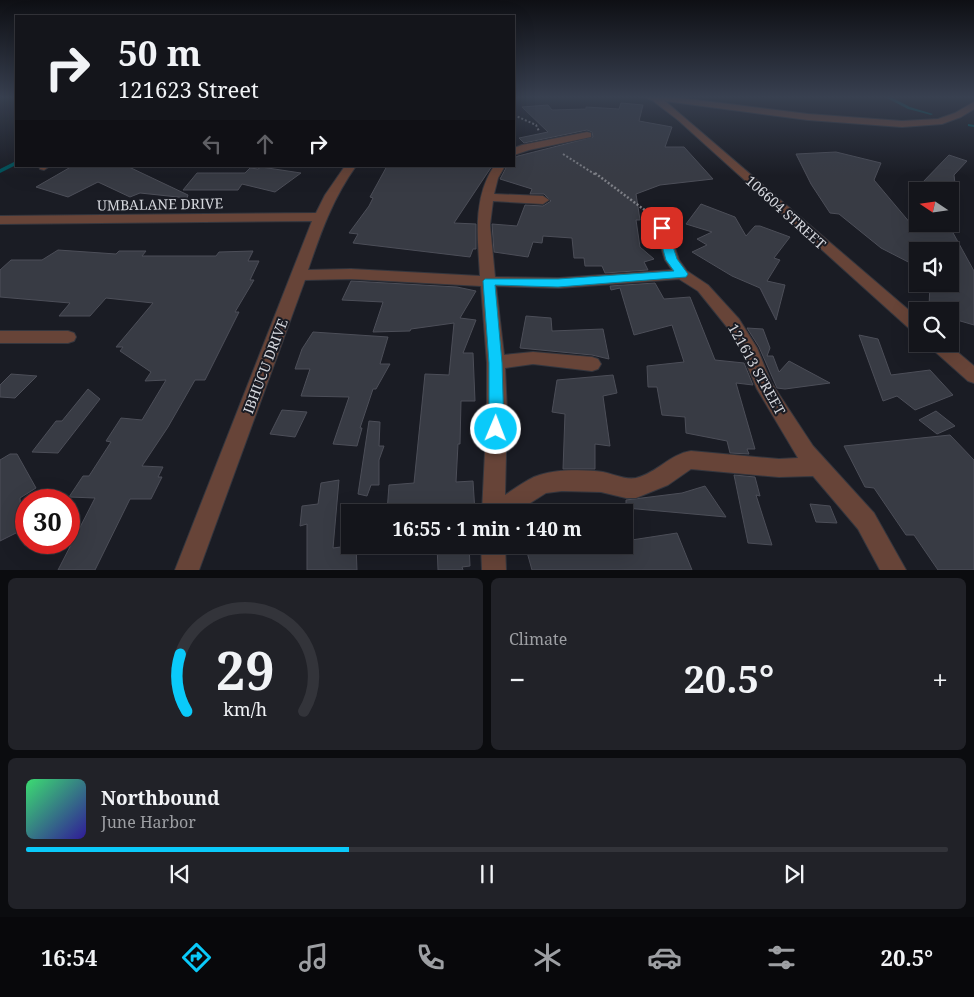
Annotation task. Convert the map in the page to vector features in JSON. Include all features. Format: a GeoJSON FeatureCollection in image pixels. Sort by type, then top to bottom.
{"type":"FeatureCollection","features":[{"type":"Feature","properties":{"kind":"street","name":"106604 STREET"},"geometry":{"type":"LineString","coordinates":[[700,123],[816,240],[909,319]]}},
{"type":"Feature","properties":{"kind":"street"},"geometry":{"type":"LineString","coordinates":[[872,123],[932,123]]}},
{"type":"Feature","properties":{"kind":"street"},"geometry":{"type":"LineString","coordinates":[[515,152],[547,142],[587,135]]}},
{"type":"Feature","properties":{"kind":"street","name":"IBHUCU DRIVE"},"geometry":{"type":"LineString","coordinates":[[187,570],[300,275],[320,217],[331,193],[350,167]]}},
{"type":"Feature","properties":{"kind":"street"},"geometry":{"type":"LineString","coordinates":[[493,504],[497,412],[496,363],[482,224],[492,178],[499,167]]}},
{"type":"Feature","properties":{"kind":"street"},"geometry":{"type":"LineString","coordinates":[[487,197],[543,200]]}},
{"type":"Feature","properties":{"kind":"street","name":"UMBALANE DRIVE"},"geometry":{"type":"LineString","coordinates":[[0,220],[320,217]]}},
{"type":"Feature","properties":{"kind":"street","name":"121613 STREET"},"geometry":{"type":"LineString","coordinates":[[662,228],[672,260],[682,274],[703,288],[733,323],[748,348],[762,384],[806,452],[866,521],[894,570]]}},
{"type":"Feature","properties":{"kind":"street"},"geometry":{"type":"LineString","coordinates":[[300,275],[351,274],[558,283],[682,274]]}},
{"type":"Feature","properties":{"kind":"street"},"geometry":{"type":"LineString","coordinates":[[0,338],[68,338]]}},
{"type":"Feature","properties":{"kind":"street"},"geometry":{"type":"LineString","coordinates":[[946,352],[974,376]]}},
{"type":"Feature","properties":{"kind":"street"},"geometry":{"type":"LineString","coordinates":[[496,363],[533,358],[592,364]]}},
{"type":"Feature","properties":{"kind":"street"},"geometry":{"type":"LineString","coordinates":[[511,504],[542,484],[562,481],[600,482],[626,488],[636,488],[650,484],[684,461],[691,460],[779,468],[818,466]]}},
{"type":"Feature","properties":{"kind":"street"},"geometry":{"type":"LineString","coordinates":[[493,554],[494,570]]}},
{"type":"Feature","properties":{"kind":"path"},"geometry":{"type":"LineString","coordinates":[[531,123],[536,125],[547,142],[651,213],[662,228]]}},
{"type":"Feature","properties":{"kind":"building"},"geometry":{"type":"Polygon","coordinates":[[[538,123],[648,123],[672,127],[665,147],[684,147],[713,179],[660,185],[636,194],[640,220],[636,220],[640,247],[654,259],[644,262],[648,270],[605,273],[602,266],[585,266],[584,258],[574,258],[572,238],[543,236],[542,243],[533,242],[528,257],[494,252],[492,224],[517,226],[525,205],[543,206],[551,201],[544,194],[530,194],[532,189],[500,179],[506,167],[515,167],[515,158],[518,156],[593,137],[592,132],[587,130],[524,143],[519,138],[548,132],[538,123]]]}},
{"type":"Feature","properties":{"kind":"building"},"geometry":{"type":"Polygon","coordinates":[[[836,152],[881,163],[874,180],[909,222],[909,232],[953,232],[958,242],[909,242],[909,262],[881,248],[839,214],[830,213],[811,184],[796,154],[836,152]]]}},
{"type":"Feature","properties":{"kind":"building"},"geometry":{"type":"Polygon","coordinates":[[[949,155],[967,161],[954,175],[955,182],[923,182],[949,155]]]}},
{"type":"Feature","properties":{"kind":"building"},"geometry":{"type":"Polygon","coordinates":[[[67,167],[129,167],[188,195],[187,198],[140,193],[130,197],[98,182],[68,197],[36,187],[69,168],[67,167]]]}},
{"type":"Feature","properties":{"kind":"building"},"geometry":{"type":"Polygon","coordinates":[[[261,167],[301,173],[275,192],[242,184],[238,190],[183,190],[197,173],[245,173],[250,168],[258,169],[261,167]]]}},
{"type":"Feature","properties":{"kind":"building"},"geometry":{"type":"Polygon","coordinates":[[[386,167],[491,167],[454,223],[476,224],[476,249],[473,249],[470,257],[353,243],[358,234],[349,233],[369,206],[373,198],[370,197],[386,167]]]}},
{"type":"Feature","properties":{"kind":"building"},"geometry":{"type":"Polygon","coordinates":[[[701,204],[735,217],[746,236],[755,226],[760,226],[790,237],[774,258],[780,260],[767,281],[785,285],[776,320],[760,288],[732,276],[692,252],[707,245],[697,239],[712,232],[686,224],[701,204]]]}},
{"type":"Feature","properties":{"kind":"building"},"geometry":{"type":"Polygon","coordinates":[[[959,244],[974,271],[974,325],[959,321],[959,302],[929,302],[930,292],[959,292],[959,244]]]}},
{"type":"Feature","properties":{"kind":"building"},"geometry":{"type":"Polygon","coordinates":[[[58,250],[116,254],[119,251],[146,251],[142,256],[216,256],[219,252],[253,251],[248,261],[259,261],[250,280],[254,280],[235,312],[239,312],[205,380],[195,380],[168,427],[142,466],[163,467],[158,477],[162,477],[151,499],[130,499],[95,570],[58,570],[66,554],[80,554],[80,527],[95,498],[80,497],[80,489],[74,489],[83,476],[89,476],[111,442],[106,441],[121,418],[142,420],[166,380],[145,381],[151,372],[120,351],[123,347],[116,347],[153,303],[106,298],[90,316],[59,316],[70,303],[0,297],[0,270],[11,260],[42,260],[58,250]]]}},
{"type":"Feature","properties":{"kind":"building"},"geometry":{"type":"Polygon","coordinates":[[[351,281],[457,287],[476,291],[460,318],[476,320],[463,353],[473,353],[475,401],[461,401],[460,444],[458,444],[456,482],[473,481],[474,504],[388,504],[389,485],[414,483],[425,374],[449,375],[454,323],[411,329],[410,331],[373,332],[383,302],[342,300],[351,281]]]}},
{"type":"Feature","properties":{"kind":"building"},"geometry":{"type":"Polygon","coordinates":[[[655,283],[664,299],[690,297],[715,360],[744,363],[753,385],[736,383],[755,449],[747,449],[749,454],[730,453],[727,441],[686,433],[685,417],[662,415],[657,387],[648,387],[647,366],[684,362],[672,325],[634,335],[620,288],[611,290],[610,286],[655,283]]]}},
{"type":"Feature","properties":{"kind":"building"},"geometry":{"type":"Polygon","coordinates":[[[526,316],[551,318],[552,331],[603,329],[609,359],[592,355],[520,348],[526,316]]]}},
{"type":"Feature","properties":{"kind":"building"},"geometry":{"type":"Polygon","coordinates":[[[747,328],[763,329],[770,348],[767,356],[773,356],[779,372],[789,361],[830,383],[785,389],[777,388],[759,347],[747,328]]]}},
{"type":"Feature","properties":{"kind":"building"},"geometry":{"type":"Polygon","coordinates":[[[313,332],[388,337],[380,364],[390,364],[376,389],[373,389],[360,428],[362,428],[357,446],[333,444],[349,397],[301,396],[310,369],[295,369],[302,349],[313,332]]]}},
{"type":"Feature","properties":{"kind":"building"},"geometry":{"type":"Polygon","coordinates":[[[859,335],[878,339],[891,375],[930,370],[953,395],[915,410],[897,396],[883,401],[859,335]]]}},
{"type":"Feature","properties":{"kind":"building"},"geometry":{"type":"Polygon","coordinates":[[[11,374],[37,376],[15,398],[0,397],[0,385],[11,374]]]}},
{"type":"Feature","properties":{"kind":"building"},"geometry":{"type":"Polygon","coordinates":[[[613,375],[617,393],[603,396],[610,446],[595,444],[595,469],[563,469],[565,414],[552,412],[557,380],[613,375]]]}},
{"type":"Feature","properties":{"kind":"building"},"geometry":{"type":"Polygon","coordinates":[[[88,389],[100,399],[58,453],[32,452],[56,421],[62,421],[88,389]]]}},
{"type":"Feature","properties":{"kind":"building"},"geometry":{"type":"Polygon","coordinates":[[[282,410],[307,412],[295,437],[270,434],[282,410]]]}},
{"type":"Feature","properties":{"kind":"building"},"geometry":{"type":"Polygon","coordinates":[[[936,411],[955,426],[937,434],[919,420],[936,411]]]}},
{"type":"Feature","properties":{"kind":"building"},"geometry":{"type":"Polygon","coordinates":[[[369,421],[380,422],[379,446],[384,446],[379,460],[379,485],[371,485],[367,496],[358,494],[369,421]]]}},
{"type":"Feature","properties":{"kind":"building"},"geometry":{"type":"Polygon","coordinates":[[[950,435],[974,460],[974,570],[938,570],[914,535],[906,535],[874,488],[865,487],[844,446],[950,435]]]}},
{"type":"Feature","properties":{"kind":"building"},"geometry":{"type":"Polygon","coordinates":[[[10,454],[17,454],[36,488],[15,489],[15,534],[0,541],[0,460],[10,454]]]}},
{"type":"Feature","properties":{"kind":"building"},"geometry":{"type":"Polygon","coordinates":[[[734,475],[755,477],[760,496],[756,495],[772,545],[748,543],[734,475]]]}},
{"type":"Feature","properties":{"kind":"building"},"geometry":{"type":"Polygon","coordinates":[[[339,480],[333,548],[341,547],[341,554],[356,554],[357,570],[307,570],[307,524],[300,526],[302,506],[318,504],[321,483],[339,480]]]}},
{"type":"Feature","properties":{"kind":"building"},"geometry":{"type":"Polygon","coordinates":[[[705,486],[726,517],[633,509],[633,504],[626,504],[626,500],[682,493],[705,486]]]}},
{"type":"Feature","properties":{"kind":"building"},"geometry":{"type":"Polygon","coordinates":[[[810,504],[830,506],[837,523],[816,522],[810,504]]]}},
{"type":"Feature","properties":{"kind":"building"},"geometry":{"type":"Polygon","coordinates":[[[677,533],[692,570],[532,570],[528,554],[633,554],[633,540],[677,533]]]}},
{"type":"Feature","properties":{"kind":"building"},"geometry":{"type":"Polygon","coordinates":[[[437,554],[469,554],[470,566],[462,567],[463,570],[438,570],[437,554]]]}},
{"type":"Feature","properties":{"kind":"waterway"},"geometry":{"type":"LineString","coordinates":[[970,125],[974,126]]}},
{"type":"Feature","properties":{"kind":"waterway"},"geometry":{"type":"LineString","coordinates":[[0,171],[15,164]]}},
{"type":"Feature","properties":{"kind":"route"},"geometry":{"type":"LineString","coordinates":[[496,429],[496,363],[489,281],[558,283],[682,274],[672,260],[662,228]]}}]}
